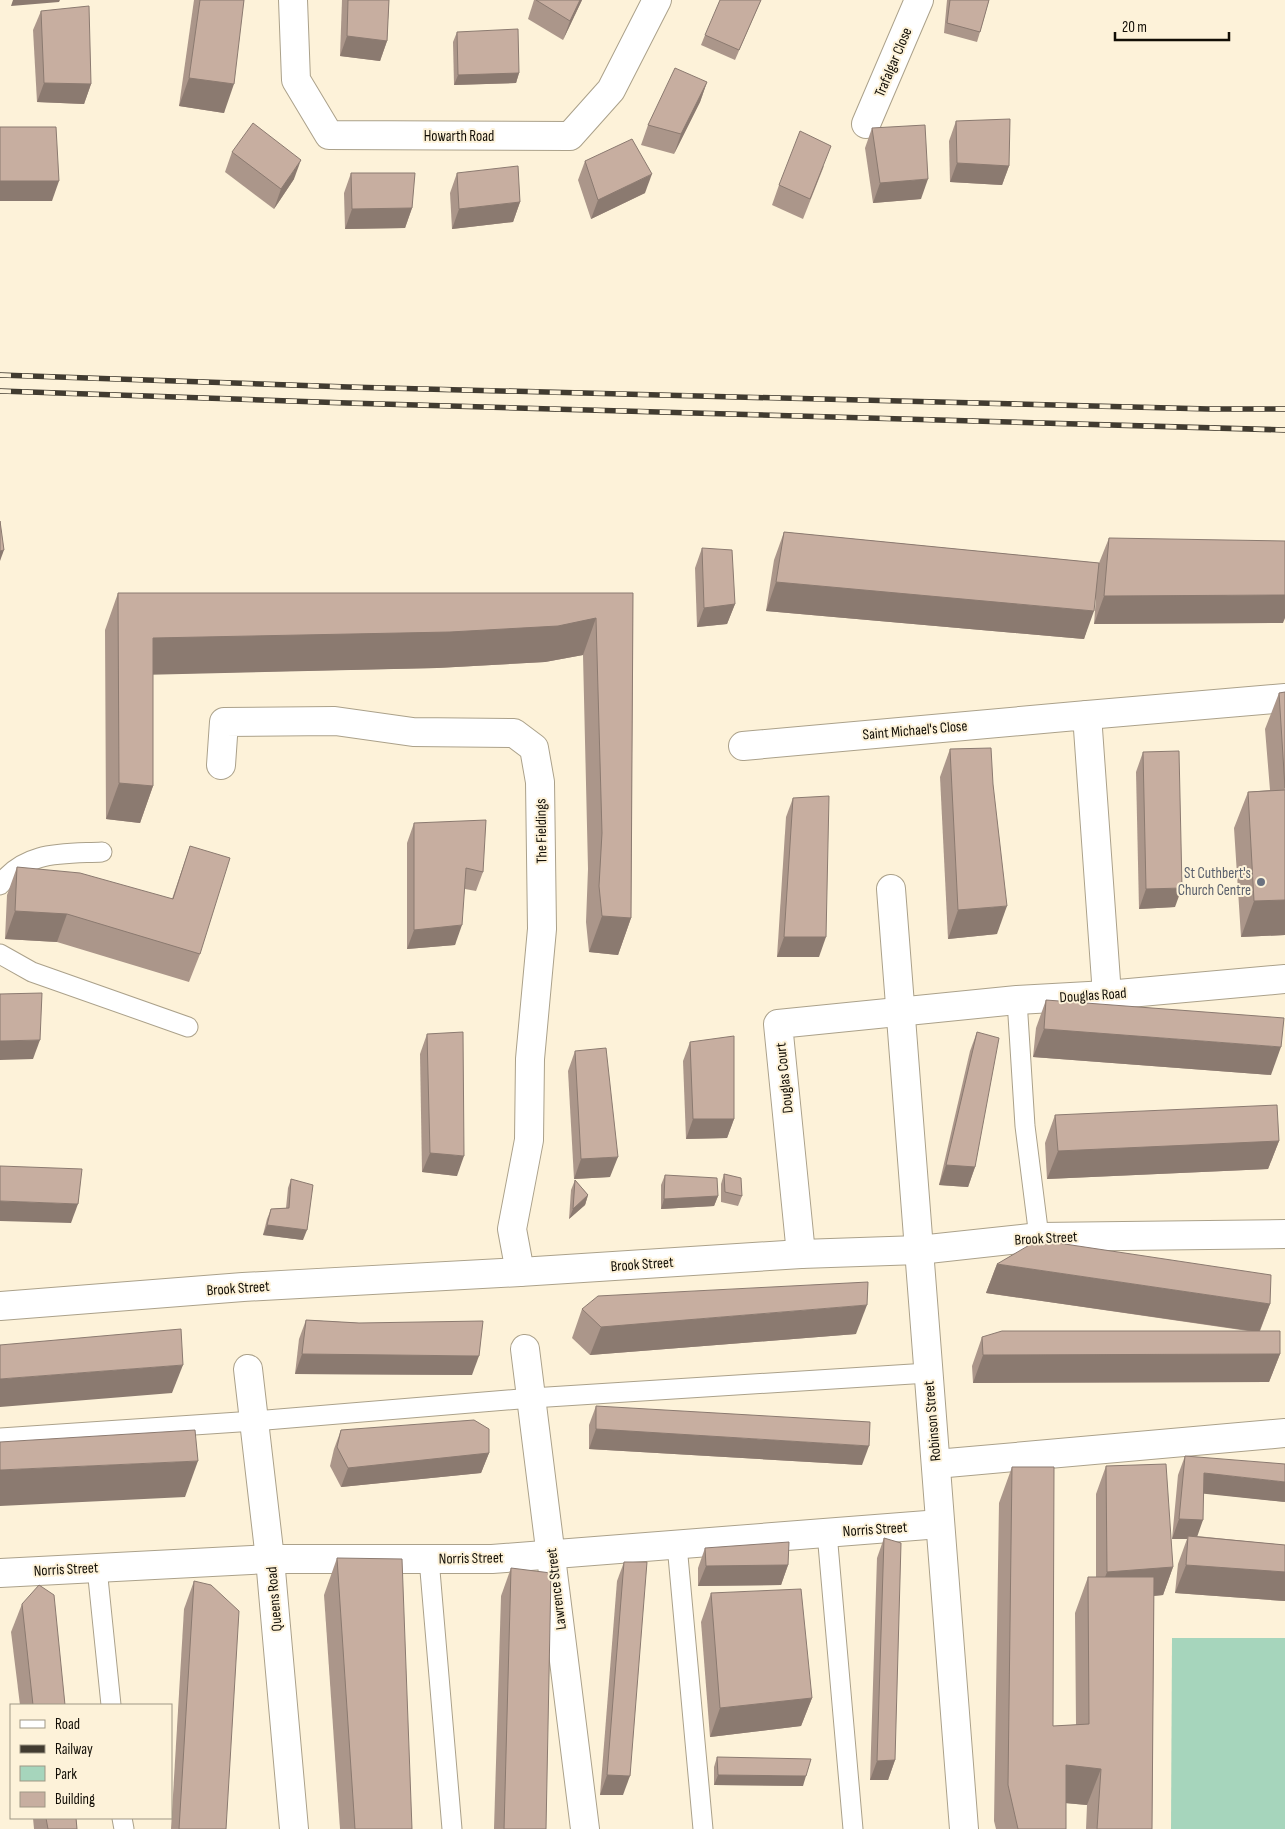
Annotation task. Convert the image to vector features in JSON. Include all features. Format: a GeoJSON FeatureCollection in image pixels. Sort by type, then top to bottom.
{"type":"FeatureCollection","features":[{"type":"Feature","properties":{"kind":"street","name":"Howarth Road"},"geometry":{"type":"LineString","coordinates":[[293,0],[296,80],[329,135],[560,136],[570,136],[612,90],[657,0]]}},
{"type":"Feature","properties":{"kind":"street","name":"Trafalgar Close"},"geometry":{"type":"LineString","coordinates":[[866,124],[919,0]]}},
{"type":"Feature","properties":{"kind":"street","name":"Saint Michael's Close"},"geometry":{"type":"LineString","coordinates":[[743,746],[1087,714],[1285,698]]}},
{"type":"Feature","properties":{"kind":"street"},"geometry":{"type":"LineString","coordinates":[[1087,714],[1107,995]]}},
{"type":"Feature","properties":{"kind":"street","name":"The Fieldings"},"geometry":{"type":"LineString","coordinates":[[221,765],[224,722],[335,721],[413,732],[514,733],[534,748],[540,782],[542,929],[530,1059],[529,1140],[512,1229],[520,1272]]}},
{"type":"Feature","properties":{"kind":"street","name":"Robinson Street"},"geometry":{"type":"LineString","coordinates":[[891,889],[964,1829]]}},
{"type":"Feature","properties":{"kind":"street","name":"Douglas Road"},"geometry":{"type":"LineString","coordinates":[[901,1013],[1017,1000],[1107,995],[1285,979]]}},
{"type":"Feature","properties":{"kind":"street","name":"Douglas Court"},"geometry":{"type":"LineString","coordinates":[[801,1254],[778,1024],[901,1013]]}},
{"type":"Feature","properties":{"kind":"street","name":"Brook Street"},"geometry":{"type":"LineString","coordinates":[[0,1306],[243,1287],[801,1254],[920,1250],[1039,1237],[1285,1234]]}},
{"type":"Feature","properties":{"kind":"street","name":"Lawrence Street"},"geometry":{"type":"LineString","coordinates":[[525,1349],[585,1829]]}},
{"type":"Feature","properties":{"kind":"street","name":"Queens Road"},"geometry":{"type":"LineString","coordinates":[[248,1368],[270,1559],[294,1829]]}},
{"type":"Feature","properties":{"kind":"street"},"geometry":{"type":"LineString","coordinates":[[936,1464],[1285,1433]]}},
{"type":"Feature","properties":{"kind":"street","name":"Norris Street"},"geometry":{"type":"LineString","coordinates":[[0,1573],[270,1559],[492,1559],[940,1524]]}},
{"type":"Feature","properties":{"kind":"lane"},"geometry":{"type":"LineString","coordinates":[[0,885],[5,878],[32,859],[45,855],[102,852]]}},
{"type":"Feature","properties":{"kind":"lane"},"geometry":{"type":"LineString","coordinates":[[0,954],[32,972],[188,1027]]}},
{"type":"Feature","properties":{"kind":"lane"},"geometry":{"type":"LineString","coordinates":[[1017,1000],[1025,1126],[1039,1237]]}},
{"type":"Feature","properties":{"kind":"lane"},"geometry":{"type":"LineString","coordinates":[[0,1438],[254,1421],[532,1398],[928,1372]]}},
{"type":"Feature","properties":{"kind":"lane"},"geometry":{"type":"LineString","coordinates":[[827,1533],[853,1829]]}},
{"type":"Feature","properties":{"kind":"lane"},"geometry":{"type":"LineString","coordinates":[[676,1545],[703,1829]]}},
{"type":"Feature","properties":{"kind":"lane"},"geometry":{"type":"LineString","coordinates":[[429,1559],[452,1829]]}},
{"type":"Feature","properties":{"kind":"lane"},"geometry":{"type":"LineString","coordinates":[[97,1568],[111,1704]]}},
{"type":"Feature","properties":{"kind":"green space"},"geometry":{"type":"Polygon","coordinates":[[[1172,1638],[1285,1638],[1285,1829],[1171,1829],[1172,1638]]]}},
{"type":"Feature","properties":{"kind":"building"},"geometry":{"type":"Polygon","coordinates":[[[200,0],[244,0],[234,84],[189,78],[200,0]]]}},
{"type":"Feature","properties":{"kind":"building"},"geometry":{"type":"Polygon","coordinates":[[[348,0],[389,0],[387,41],[347,36],[348,0]]]}},
{"type":"Feature","properties":{"kind":"building"},"geometry":{"type":"Polygon","coordinates":[[[536,0],[580,0],[570,21],[536,0]]]}},
{"type":"Feature","properties":{"kind":"building"},"geometry":{"type":"Polygon","coordinates":[[[720,0],[761,0],[739,50],[705,35],[720,0]]]}},
{"type":"Feature","properties":{"kind":"building"},"geometry":{"type":"Polygon","coordinates":[[[950,0],[989,0],[980,32],[947,23],[950,0]]]}},
{"type":"Feature","properties":{"kind":"building"},"geometry":{"type":"Polygon","coordinates":[[[89,6],[91,84],[44,83],[41,11],[89,6]]]}},
{"type":"Feature","properties":{"kind":"building"},"geometry":{"type":"Polygon","coordinates":[[[518,29],[519,73],[458,75],[457,32],[518,29]]]}},
{"type":"Feature","properties":{"kind":"building"},"geometry":{"type":"Polygon","coordinates":[[[675,68],[707,82],[681,134],[648,125],[675,68]]]}},
{"type":"Feature","properties":{"kind":"building"},"geometry":{"type":"Polygon","coordinates":[[[1010,119],[1009,166],[957,163],[956,121],[1010,119]]]}},
{"type":"Feature","properties":{"kind":"building"},"geometry":{"type":"Polygon","coordinates":[[[253,123],[301,160],[281,189],[232,152],[253,123]]]}},
{"type":"Feature","properties":{"kind":"building"},"geometry":{"type":"Polygon","coordinates":[[[925,125],[928,179],[880,183],[872,128],[925,125]]]}},
{"type":"Feature","properties":{"kind":"building"},"geometry":{"type":"Polygon","coordinates":[[[0,127],[56,127],[59,181],[0,181],[0,127]]]}},
{"type":"Feature","properties":{"kind":"building"},"geometry":{"type":"Polygon","coordinates":[[[800,131],[831,146],[810,199],[779,185],[800,131]]]}},
{"type":"Feature","properties":{"kind":"building"},"geometry":{"type":"Polygon","coordinates":[[[632,139],[652,174],[598,200],[585,161],[632,139]]]}},
{"type":"Feature","properties":{"kind":"building"},"geometry":{"type":"Polygon","coordinates":[[[518,166],[520,202],[459,209],[457,173],[518,166]]]}},
{"type":"Feature","properties":{"kind":"building"},"geometry":{"type":"Polygon","coordinates":[[[351,173],[415,173],[412,208],[352,209],[351,173]]]}},
{"type":"Feature","properties":{"kind":"building"},"geometry":{"type":"Polygon","coordinates":[[[0,521],[4,550],[0,551],[0,521]]]}},
{"type":"Feature","properties":{"kind":"building"},"geometry":{"type":"Polygon","coordinates":[[[784,532],[1099,563],[1094,611],[776,582],[784,532]]]}},
{"type":"Feature","properties":{"kind":"building"},"geometry":{"type":"Polygon","coordinates":[[[1109,538],[1285,541],[1285,595],[1104,596],[1109,538]]]}},
{"type":"Feature","properties":{"kind":"building"},"geometry":{"type":"Polygon","coordinates":[[[702,548],[732,550],[735,604],[704,608],[702,548]]]}},
{"type":"Feature","properties":{"kind":"building"},"geometry":{"type":"Polygon","coordinates":[[[118,593],[633,593],[631,918],[602,916],[599,886],[602,833],[596,618],[558,626],[450,632],[153,638],[153,786],[119,783],[118,593]]]}},
{"type":"Feature","properties":{"kind":"building"},"geometry":{"type":"Polygon","coordinates":[[[1285,692],[1285,788],[1279,693],[1285,692]]]}},
{"type":"Feature","properties":{"kind":"building"},"geometry":{"type":"Polygon","coordinates":[[[991,748],[993,784],[1007,906],[958,910],[950,749],[991,748]]]}},
{"type":"Feature","properties":{"kind":"building"},"geometry":{"type":"Polygon","coordinates":[[[1179,751],[1182,888],[1146,889],[1143,752],[1179,751]]]}},
{"type":"Feature","properties":{"kind":"building"},"geometry":{"type":"Polygon","coordinates":[[[1285,790],[1285,900],[1254,901],[1248,792],[1285,790]]]}},
{"type":"Feature","properties":{"kind":"building"},"geometry":{"type":"Polygon","coordinates":[[[829,796],[826,937],[784,937],[793,798],[829,796]]]}},
{"type":"Feature","properties":{"kind":"building"},"geometry":{"type":"Polygon","coordinates":[[[486,820],[483,872],[466,868],[462,925],[414,930],[414,823],[486,820]]]}},
{"type":"Feature","properties":{"kind":"building"},"geometry":{"type":"Polygon","coordinates":[[[190,846],[230,858],[200,954],[67,914],[15,911],[17,867],[80,873],[173,899],[190,846]]]}},
{"type":"Feature","properties":{"kind":"building"},"geometry":{"type":"Polygon","coordinates":[[[42,993],[40,1040],[0,1041],[0,994],[42,993]]]}},
{"type":"Feature","properties":{"kind":"building"},"geometry":{"type":"Polygon","coordinates":[[[1046,1000],[1284,1018],[1281,1047],[1044,1029],[1046,1000]]]}},
{"type":"Feature","properties":{"kind":"building"},"geometry":{"type":"Polygon","coordinates":[[[463,1032],[464,1156],[430,1153],[427,1034],[463,1032]]]}},
{"type":"Feature","properties":{"kind":"building"},"geometry":{"type":"Polygon","coordinates":[[[977,1032],[999,1038],[975,1167],[946,1165],[977,1032]]]}},
{"type":"Feature","properties":{"kind":"building"},"geometry":{"type":"Polygon","coordinates":[[[734,1036],[734,1119],[693,1119],[690,1042],[734,1036]]]}},
{"type":"Feature","properties":{"kind":"building"},"geometry":{"type":"Polygon","coordinates":[[[606,1048],[618,1157],[581,1159],[575,1051],[606,1048]]]}},
{"type":"Feature","properties":{"kind":"building"},"geometry":{"type":"Polygon","coordinates":[[[1277,1105],[1279,1141],[1058,1151],[1055,1115],[1277,1105]]]}},
{"type":"Feature","properties":{"kind":"building"},"geometry":{"type":"Polygon","coordinates":[[[0,1166],[82,1169],[78,1204],[0,1201],[0,1166]]]}},
{"type":"Feature","properties":{"kind":"building"},"geometry":{"type":"Polygon","coordinates":[[[724,1174],[741,1178],[742,1196],[725,1192],[724,1174]]]}},
{"type":"Feature","properties":{"kind":"building"},"geometry":{"type":"Polygon","coordinates":[[[665,1175],[717,1178],[718,1196],[664,1199],[665,1175]]]}},
{"type":"Feature","properties":{"kind":"building"},"geometry":{"type":"Polygon","coordinates":[[[291,1179],[313,1185],[307,1230],[267,1225],[271,1209],[289,1208],[291,1179]]]}},
{"type":"Feature","properties":{"kind":"building"},"geometry":{"type":"Polygon","coordinates":[[[575,1180],[588,1195],[573,1209],[575,1180]]]}},
{"type":"Feature","properties":{"kind":"building"},"geometry":{"type":"Polygon","coordinates":[[[1038,1240],[1271,1275],[1270,1304],[997,1264],[1038,1240]]]}},
{"type":"Feature","properties":{"kind":"building"},"geometry":{"type":"Polygon","coordinates":[[[868,1282],[867,1305],[601,1327],[582,1309],[598,1296],[868,1282]]]}},
{"type":"Feature","properties":{"kind":"building"},"geometry":{"type":"Polygon","coordinates":[[[306,1320],[359,1323],[483,1321],[479,1356],[302,1354],[306,1320]]]}},
{"type":"Feature","properties":{"kind":"building"},"geometry":{"type":"Polygon","coordinates":[[[181,1329],[183,1365],[0,1379],[0,1345],[181,1329]]]}},
{"type":"Feature","properties":{"kind":"building"},"geometry":{"type":"Polygon","coordinates":[[[1002,1331],[1280,1331],[1280,1354],[983,1355],[982,1337],[1002,1331]]]}},
{"type":"Feature","properties":{"kind":"building"},"geometry":{"type":"Polygon","coordinates":[[[596,1406],[870,1422],[869,1446],[596,1429],[596,1406]]]}},
{"type":"Feature","properties":{"kind":"building"},"geometry":{"type":"Polygon","coordinates":[[[474,1420],[489,1429],[489,1453],[348,1468],[337,1447],[341,1430],[474,1420]]]}},
{"type":"Feature","properties":{"kind":"building"},"geometry":{"type":"Polygon","coordinates":[[[195,1430],[198,1461],[0,1470],[0,1442],[195,1430]]]}},
{"type":"Feature","properties":{"kind":"building"},"geometry":{"type":"Polygon","coordinates":[[[1185,1456],[1285,1464],[1285,1482],[1204,1473],[1203,1520],[1179,1519],[1185,1456]]]}},
{"type":"Feature","properties":{"kind":"building"},"geometry":{"type":"Polygon","coordinates":[[[1166,1464],[1173,1567],[1107,1572],[1106,1466],[1166,1464]]]}},
{"type":"Feature","properties":{"kind":"building"},"geometry":{"type":"Polygon","coordinates":[[[1012,1467],[1054,1467],[1053,1726],[1089,1724],[1088,1577],[1154,1577],[1152,1829],[1097,1829],[1101,1769],[1066,1765],[1066,1829],[1018,1829],[1008,1785],[1012,1467]]]}},
{"type":"Feature","properties":{"kind":"building"},"geometry":{"type":"Polygon","coordinates":[[[1188,1536],[1285,1545],[1285,1572],[1186,1565],[1188,1536]]]}},
{"type":"Feature","properties":{"kind":"building"},"geometry":{"type":"Polygon","coordinates":[[[884,1538],[901,1543],[895,1760],[877,1761],[884,1538]]]}},
{"type":"Feature","properties":{"kind":"building"},"geometry":{"type":"Polygon","coordinates":[[[789,1542],[788,1565],[706,1566],[705,1548],[789,1542]]]}},
{"type":"Feature","properties":{"kind":"building"},"geometry":{"type":"Polygon","coordinates":[[[337,1558],[402,1559],[412,1829],[355,1829],[337,1558]]]}},
{"type":"Feature","properties":{"kind":"building"},"geometry":{"type":"Polygon","coordinates":[[[624,1562],[647,1562],[630,1776],[607,1775],[624,1562]]]}},
{"type":"Feature","properties":{"kind":"building"},"geometry":{"type":"Polygon","coordinates":[[[511,1568],[551,1573],[546,1829],[504,1829],[511,1568]]]}},
{"type":"Feature","properties":{"kind":"building"},"geometry":{"type":"Polygon","coordinates":[[[194,1581],[211,1585],[239,1611],[226,1829],[179,1829],[194,1581]]]}},
{"type":"Feature","properties":{"kind":"building"},"geometry":{"type":"Polygon","coordinates":[[[39,1585],[54,1595],[65,1704],[33,1704],[22,1604],[39,1585]]]}},
{"type":"Feature","properties":{"kind":"building"},"geometry":{"type":"Polygon","coordinates":[[[801,1589],[812,1698],[720,1708],[711,1593],[801,1589]]]}},
{"type":"Feature","properties":{"kind":"building"},"geometry":{"type":"Polygon","coordinates":[[[717,1757],[811,1759],[806,1776],[718,1775],[717,1757]]]}},
{"type":"Feature","properties":{"kind":"building"},"geometry":{"type":"Polygon","coordinates":[[[46,1819],[76,1819],[77,1829],[48,1829],[46,1819]]]}},
{"type":"Feature","properties":{"kind":"railway"},"geometry":{"type":"LineString","coordinates":[[0,375],[348,387],[1209,409],[1285,409]]}},
{"type":"Feature","properties":{"kind":"railway"},"geometry":{"type":"LineString","coordinates":[[0,391],[1285,430]]}},
{"type":"Feature","properties":{"kind":"place","name":"St Cuthbert's Church Centre"},"geometry":{"type":"Point","coordinates":[1261,882]}}]}
